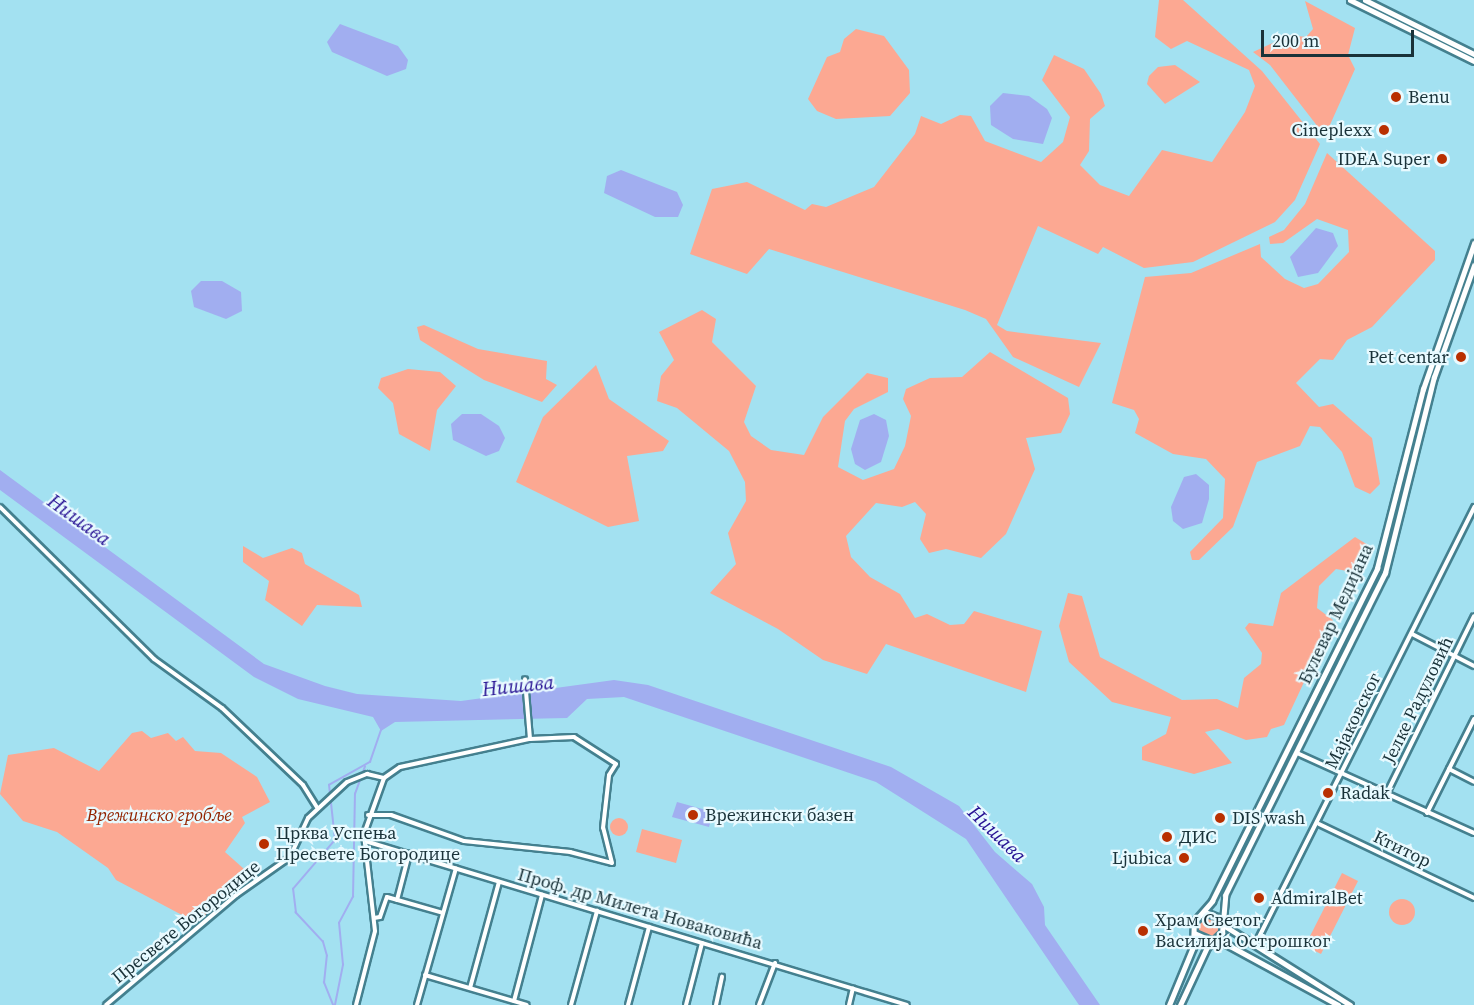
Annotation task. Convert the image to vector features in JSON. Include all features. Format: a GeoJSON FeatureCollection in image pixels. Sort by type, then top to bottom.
{"type":"FeatureCollection","features":[{"type":"Feature","properties":{"kind":"main road"},"geometry":{"type":"LineString","coordinates":[[1350,0],[1474,61]]}},
{"type":"Feature","properties":{"kind":"main road"},"geometry":{"type":"LineString","coordinates":[[1365,0],[1474,54]]}},
{"type":"Feature","properties":{"kind":"main road","name":"Булевар Медијана"},"geometry":{"type":"LineString","coordinates":[[1169,1005],[1193,947],[1195,919],[1205,912],[1377,568],[1423,389],[1474,243]]}},
{"type":"Feature","properties":{"kind":"main road","name":"Булевар Медијана"},"geometry":{"type":"LineString","coordinates":[[1220,918],[1225,895],[1385,573],[1434,377],[1474,265]]}},
{"type":"Feature","properties":{"kind":"main road"},"geometry":{"type":"LineString","coordinates":[[1205,912],[1220,918],[1223,925],[1350,1005]]}},
{"type":"Feature","properties":{"kind":"main road"},"geometry":{"type":"LineString","coordinates":[[1180,1005],[1223,925]]}},
{"type":"Feature","properties":{"kind":"main road"},"geometry":{"type":"LineString","coordinates":[[1194,932],[1199,939],[1215,940],[1338,1005]]}},
{"type":"Feature","properties":{"kind":"street"},"geometry":{"type":"LineString","coordinates":[[0,507],[154,659],[222,708],[303,785],[317,807]]}},
{"type":"Feature","properties":{"kind":"street","name":"Мајаковског"},"geometry":{"type":"LineString","coordinates":[[1255,946],[1318,824],[1474,507]]}},
{"type":"Feature","properties":{"kind":"street","name":"Јелке Радуловић"},"geometry":{"type":"LineString","coordinates":[[1386,795],[1474,616]]}},
{"type":"Feature","properties":{"kind":"street"},"geometry":{"type":"LineString","coordinates":[[1412,633],[1474,666]]}},
{"type":"Feature","properties":{"kind":"street"},"geometry":{"type":"LineString","coordinates":[[525,679],[530,739]]}},
{"type":"Feature","properties":{"kind":"street"},"geometry":{"type":"LineString","coordinates":[[1427,813],[1474,719]]}},
{"type":"Feature","properties":{"kind":"street"},"geometry":{"type":"LineString","coordinates":[[356,1005],[373,949],[374,918],[365,876],[368,815],[384,778],[400,767],[530,739],[574,737],[616,764],[609,775],[603,828],[612,859],[607,864],[570,852],[464,841],[392,814],[368,815]]}},
{"type":"Feature","properties":{"kind":"street"},"geometry":{"type":"LineString","coordinates":[[1297,753],[1474,833]]}},
{"type":"Feature","properties":{"kind":"street"},"geometry":{"type":"LineString","coordinates":[[1449,769],[1474,782]]}},
{"type":"Feature","properties":{"kind":"street","name":"Пресвете Богородице"},"geometry":{"type":"LineString","coordinates":[[106,1005],[236,895],[290,857],[317,807],[363,775],[384,778]]}},
{"type":"Feature","properties":{"kind":"street","name":"Ктитор"},"geometry":{"type":"LineString","coordinates":[[1318,824],[1474,898]]}},
{"type":"Feature","properties":{"kind":"street","name":"Проф. др Милета Новаковића"},"geometry":{"type":"LineString","coordinates":[[365,841],[597,912],[775,963],[907,1005]]}},
{"type":"Feature","properties":{"kind":"street"},"geometry":{"type":"LineString","coordinates":[[397,900],[410,854]]}},
{"type":"Feature","properties":{"kind":"street"},"geometry":{"type":"LineString","coordinates":[[417,1005],[456,868]]}},
{"type":"Feature","properties":{"kind":"street"},"geometry":{"type":"LineString","coordinates":[[470,988],[499,882]]}},
{"type":"Feature","properties":{"kind":"street"},"geometry":{"type":"LineString","coordinates":[[514,1001],[542,895]]}},
{"type":"Feature","properties":{"kind":"street"},"geometry":{"type":"LineString","coordinates":[[374,918],[380,917],[387,897],[443,913]]}},
{"type":"Feature","properties":{"kind":"street"},"geometry":{"type":"LineString","coordinates":[[572,1005],[597,912]]}},
{"type":"Feature","properties":{"kind":"street"},"geometry":{"type":"LineString","coordinates":[[628,1005],[649,927]]}},
{"type":"Feature","properties":{"kind":"street"},"geometry":{"type":"LineString","coordinates":[[686,1005],[702,943]]}},
{"type":"Feature","properties":{"kind":"street"},"geometry":{"type":"LineString","coordinates":[[759,1005],[775,963]]}},
{"type":"Feature","properties":{"kind":"street"},"geometry":{"type":"LineString","coordinates":[[425,975],[527,1005]]}},
{"type":"Feature","properties":{"kind":"street"},"geometry":{"type":"LineString","coordinates":[[716,1005],[722,977]]}},
{"type":"Feature","properties":{"kind":"street"},"geometry":{"type":"LineString","coordinates":[[849,1005],[853,988]]}},
{"type":"Feature","properties":{"kind":"green space"},"geometry":{"type":"Polygon","coordinates":[[[1159,0],[1183,0],[1262,71],[1320,144],[1295,200],[1275,222],[1193,262],[1144,268],[1103,247],[1098,254],[1038,226],[997,325],[1007,331],[1101,343],[1079,387],[1013,357],[986,319],[965,310],[769,249],[747,274],[690,254],[712,189],[747,182],[805,210],[812,204],[826,207],[874,187],[915,134],[921,116],[941,124],[960,115],[971,116],[985,141],[1041,162],[1063,142],[1070,117],[1042,80],[1054,55],[1084,69],[1101,94],[1105,106],[1090,119],[1089,151],[1080,165],[1100,185],[1129,196],[1162,150],[1212,162],[1245,112],[1255,86],[1249,70],[1187,41],[1171,49],[1155,37],[1159,0]]]}},
{"type":"Feature","properties":{"kind":"green space"},"geometry":{"type":"Polygon","coordinates":[[[1305,1],[1355,28],[1348,55],[1355,69],[1325,136],[1270,65],[1253,52],[1290,35],[1306,37],[1313,29],[1305,1]]]}},
{"type":"Feature","properties":{"kind":"green space"},"geometry":{"type":"Polygon","coordinates":[[[856,29],[884,36],[909,70],[910,93],[890,116],[836,119],[817,111],[808,99],[827,57],[840,52],[844,39],[856,29]]]}},
{"type":"Feature","properties":{"kind":"green space"},"geometry":{"type":"Polygon","coordinates":[[[1175,65],[1200,82],[1165,104],[1147,84],[1149,76],[1158,67],[1175,65]]]}},
{"type":"Feature","properties":{"kind":"green space"},"geometry":{"type":"Polygon","coordinates":[[[1327,153],[1435,251],[1435,260],[1372,327],[1347,340],[1333,360],[1320,359],[1296,383],[1319,407],[1333,404],[1372,438],[1380,484],[1370,494],[1355,487],[1342,452],[1320,427],[1310,426],[1300,446],[1257,462],[1233,527],[1199,560],[1192,560],[1190,552],[1223,518],[1225,479],[1206,459],[1173,454],[1135,433],[1139,419],[1134,410],[1112,403],[1145,277],[1191,273],[1260,244],[1261,257],[1285,279],[1304,288],[1318,284],[1349,252],[1348,230],[1317,219],[1283,243],[1270,244],[1269,237],[1284,230],[1305,204],[1327,153]]]}},
{"type":"Feature","properties":{"kind":"green space"},"geometry":{"type":"Polygon","coordinates":[[[702,310],[716,319],[712,342],[756,386],[744,422],[751,436],[771,450],[804,455],[823,417],[867,373],[888,378],[888,392],[854,409],[845,421],[838,467],[863,480],[894,469],[905,446],[911,416],[903,399],[906,389],[930,378],[962,377],[990,352],[1068,398],[1070,414],[1061,433],[1026,438],[1035,469],[1006,534],[981,558],[946,549],[929,553],[920,539],[926,514],[915,502],[902,507],[876,503],[846,536],[851,557],[870,577],[900,594],[915,618],[927,614],[950,625],[964,624],[974,611],[1042,631],[1026,692],[886,644],[867,674],[823,660],[778,629],[710,593],[736,564],[728,533],[746,501],[745,482],[729,451],[677,408],[657,401],[661,376],[674,360],[659,332],[702,310]]]}},
{"type":"Feature","properties":{"kind":"green space"},"geometry":{"type":"Polygon","coordinates":[[[424,325],[478,349],[547,361],[546,379],[557,385],[542,402],[484,380],[420,340],[417,327],[424,325]]]}},
{"type":"Feature","properties":{"kind":"green space"},"geometry":{"type":"Polygon","coordinates":[[[596,365],[609,399],[669,441],[663,451],[627,456],[639,521],[608,527],[516,482],[543,417],[596,365]]]}},
{"type":"Feature","properties":{"kind":"green space"},"geometry":{"type":"Polygon","coordinates":[[[408,369],[440,372],[456,386],[437,410],[430,451],[399,434],[393,403],[378,388],[381,378],[408,369]]]}},
{"type":"Feature","properties":{"kind":"green space"},"geometry":{"type":"Polygon","coordinates":[[[1355,537],[1368,545],[1359,573],[1336,569],[1319,586],[1317,608],[1333,620],[1284,725],[1271,729],[1267,737],[1246,740],[1218,729],[1205,732],[1232,763],[1194,774],[1142,760],[1142,747],[1166,734],[1171,717],[1112,702],[1069,662],[1059,626],[1068,593],[1082,596],[1100,657],[1182,700],[1217,699],[1238,708],[1244,678],[1261,664],[1262,653],[1245,628],[1249,623],[1273,626],[1281,593],[1355,537]]]}},
{"type":"Feature","properties":{"kind":"green space"},"geometry":{"type":"Polygon","coordinates":[[[243,546],[263,558],[292,548],[302,553],[305,564],[359,595],[362,607],[317,605],[302,626],[265,600],[269,581],[243,562],[243,546]]]}},
{"type":"Feature","properties":{"kind":"green space","name":"Врежинско гробље"},"geometry":{"type":"Polygon","coordinates":[[[142,731],[151,738],[168,733],[176,741],[183,737],[195,751],[221,753],[257,777],[270,802],[242,817],[245,823],[225,852],[253,877],[197,923],[116,880],[108,868],[57,832],[23,821],[0,794],[8,755],[54,748],[99,771],[132,733],[142,731]]]}},
{"type":"Feature","properties":{"kind":"green space"},"geometry":{"type":"Polygon","coordinates":[[[619,818],[625,821],[628,827],[625,833],[619,836],[613,833],[610,827],[613,821],[619,818]]]}},
{"type":"Feature","properties":{"kind":"green space"},"geometry":{"type":"Polygon","coordinates":[[[642,829],[682,840],[676,863],[636,852],[642,829]]]}},
{"type":"Feature","properties":{"kind":"green space"},"geometry":{"type":"Polygon","coordinates":[[[1342,873],[1358,881],[1321,954],[1305,946],[1342,873]]]}},
{"type":"Feature","properties":{"kind":"green space"},"geometry":{"type":"Polygon","coordinates":[[[1402,899],[1411,903],[1415,912],[1411,921],[1402,925],[1393,921],[1389,912],[1393,903],[1402,899]]]}},
{"type":"Feature","properties":{"kind":"green space"},"geometry":{"type":"Polygon","coordinates":[[[1208,916],[1216,919],[1219,927],[1216,935],[1208,938],[1200,935],[1197,927],[1200,919],[1208,916]]]}},
{"type":"Feature","properties":{"kind":"water"},"geometry":{"type":"Polygon","coordinates":[[[340,24],[398,46],[408,60],[406,69],[387,76],[332,52],[327,42],[340,24]]]}},
{"type":"Feature","properties":{"kind":"water"},"geometry":{"type":"Polygon","coordinates":[[[1003,93],[1029,96],[1047,109],[1052,118],[1043,144],[1013,139],[991,125],[990,106],[1003,93]]]}},
{"type":"Feature","properties":{"kind":"water"},"geometry":{"type":"Polygon","coordinates":[[[621,170],[677,192],[683,205],[678,217],[655,217],[604,193],[607,176],[621,170]]]}},
{"type":"Feature","properties":{"kind":"water"},"geometry":{"type":"Polygon","coordinates":[[[1316,228],[1333,233],[1338,246],[1318,273],[1298,277],[1290,257],[1316,228]]]}},
{"type":"Feature","properties":{"kind":"water"},"geometry":{"type":"Polygon","coordinates":[[[201,281],[222,281],[241,292],[242,311],[226,319],[194,307],[191,291],[201,281]]]}},
{"type":"Feature","properties":{"kind":"water"},"geometry":{"type":"Polygon","coordinates":[[[462,414],[481,414],[499,426],[505,438],[499,451],[486,456],[453,440],[451,424],[462,414]]]}},
{"type":"Feature","properties":{"kind":"water"},"geometry":{"type":"Polygon","coordinates":[[[874,414],[886,420],[889,436],[881,462],[865,470],[855,464],[851,449],[860,420],[874,414]]]}},
{"type":"Feature","properties":{"kind":"water"},"geometry":{"type":"Polygon","coordinates":[[[0,470],[264,664],[325,686],[357,694],[461,701],[614,680],[648,685],[891,767],[959,806],[995,852],[1032,884],[1044,907],[1045,925],[1100,1005],[1079,1005],[966,839],[876,782],[624,697],[587,699],[567,718],[395,722],[381,731],[373,717],[298,699],[254,677],[0,490],[0,470]]]}},
{"type":"Feature","properties":{"kind":"water"},"geometry":{"type":"Polygon","coordinates":[[[1196,474],[1209,485],[1209,499],[1202,523],[1183,529],[1173,521],[1171,507],[1184,477],[1196,474]]]}},
{"type":"Feature","properties":{"kind":"water","name":"Врежински базен"},"geometry":{"type":"Polygon","coordinates":[[[677,802],[713,812],[709,827],[672,817],[677,802]]]}},
{"type":"Feature","properties":{"kind":"waterway"},"geometry":{"type":"LineString","coordinates":[[333,1005],[324,983],[327,956],[323,942],[296,913],[293,889],[335,840],[329,785],[370,762],[381,730]]}},
{"type":"Feature","properties":{"kind":"waterway"},"geometry":{"type":"LineString","coordinates":[[335,1005],[343,965],[339,923],[353,897],[355,794],[365,767]]}},
{"type":"Feature","properties":{"kind":"place","name":"Benu"},"geometry":{"type":"Point","coordinates":[1396,97]}},
{"type":"Feature","properties":{"kind":"place","name":"Cineplexx"},"geometry":{"type":"Point","coordinates":[1384,130]}},
{"type":"Feature","properties":{"kind":"place","name":"IDEA Super"},"geometry":{"type":"Point","coordinates":[1442,159]}},
{"type":"Feature","properties":{"kind":"place","name":"Pet centar"},"geometry":{"type":"Point","coordinates":[1461,357]}},
{"type":"Feature","properties":{"kind":"place","name":"Radak"},"geometry":{"type":"Point","coordinates":[1328,793]}},
{"type":"Feature","properties":{"kind":"place","name":"Врежински базен"},"geometry":{"type":"Point","coordinates":[693,815]}},
{"type":"Feature","properties":{"kind":"place","name":"DIS wash"},"geometry":{"type":"Point","coordinates":[1220,818]}},
{"type":"Feature","properties":{"kind":"place","name":"ДИС"},"geometry":{"type":"Point","coordinates":[1167,837]}},
{"type":"Feature","properties":{"kind":"place","name":"Црква Успења Пресвете Богородице"},"geometry":{"type":"Point","coordinates":[264,844]}},
{"type":"Feature","properties":{"kind":"place","name":"Ljubica"},"geometry":{"type":"Point","coordinates":[1184,858]}},
{"type":"Feature","properties":{"kind":"place","name":"AdmiralBet"},"geometry":{"type":"Point","coordinates":[1259,898]}},
{"type":"Feature","properties":{"kind":"place","name":"Храм Светог Василија Острошког"},"geometry":{"type":"Point","coordinates":[1143,931]}},
{"type":"Feature","properties":{"kind":"water label","name":"Нишава"},"geometry":{"type":"Point","coordinates":[79,520]}},
{"type":"Feature","properties":{"kind":"water label","name":"Нишава"},"geometry":{"type":"Point","coordinates":[518,686]}},
{"type":"Feature","properties":{"kind":"water label","name":"Нишава"},"geometry":{"type":"Point","coordinates":[997,834]}}]}
